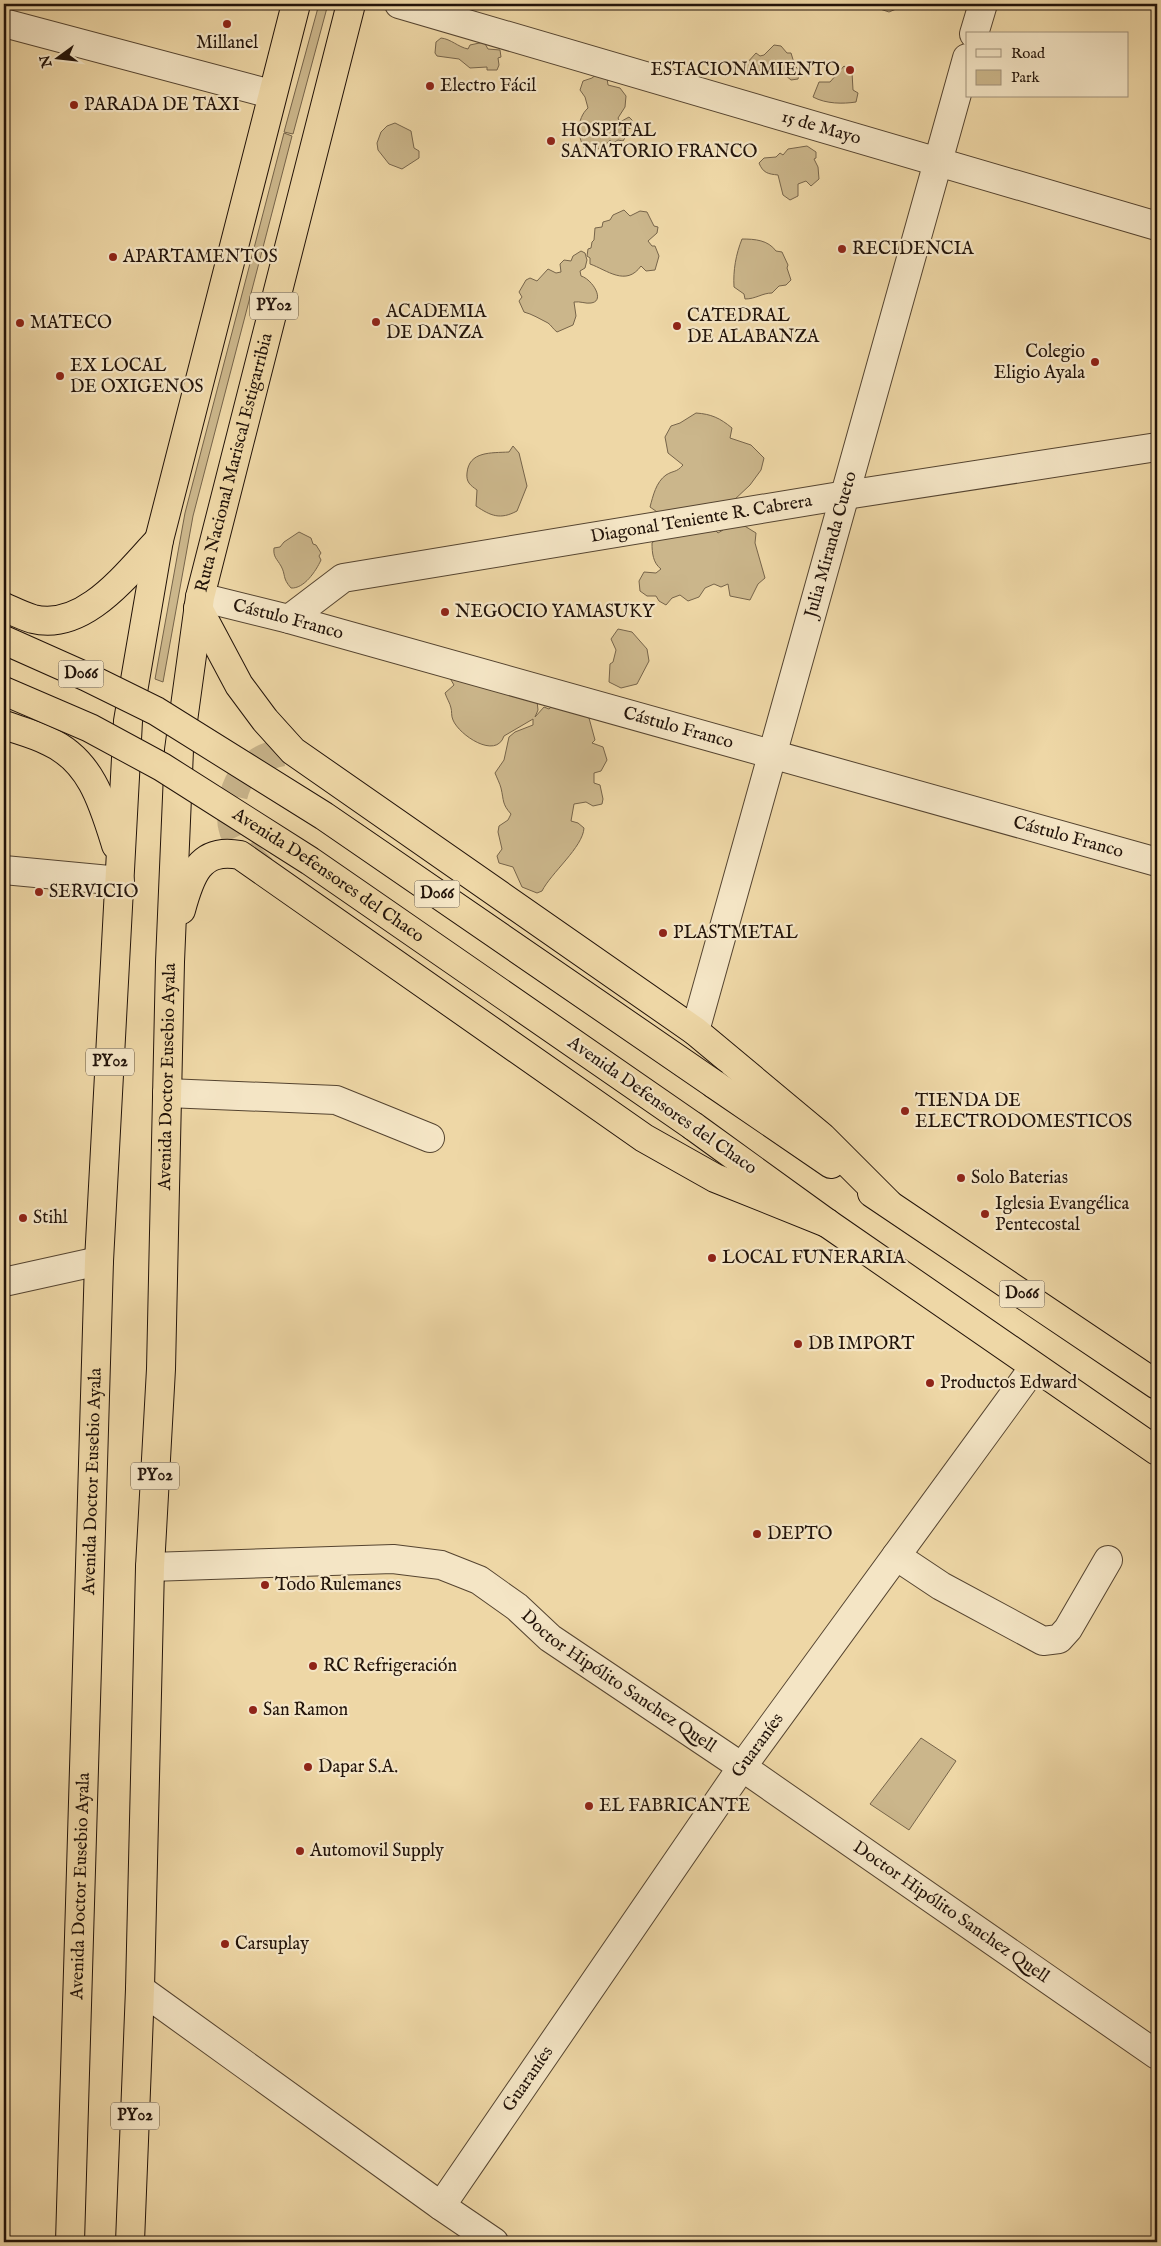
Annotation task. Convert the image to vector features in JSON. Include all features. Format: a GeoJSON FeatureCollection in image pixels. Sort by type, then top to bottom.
{"type":"FeatureCollection","features":[{"type":"Feature","properties":{"kind":"highway","name":"PY02"},"geometry":{"type":"LineString","coordinates":[[159,540],[271,94],[296,4]]}},
{"type":"Feature","properties":{"kind":"highway","name":"Ruta Nacional Mariscal Estigarribia"},"geometry":{"type":"LineString","coordinates":[[170,759],[199,603],[351,4]]}},
{"type":"Feature","properties":{"kind":"highway"},"geometry":{"type":"LineString","coordinates":[[4,607],[34,619],[54,619],[74,615],[86,610],[110,592],[159,540]]}},
{"type":"Feature","properties":{"kind":"highway","name":"Avenida Doctor Eusebio Ayala"},"geometry":{"type":"LineString","coordinates":[[70,2242],[99,1261],[128,721],[159,540]]}},
{"type":"Feature","properties":{"kind":"highway"},"geometry":{"type":"LineString","coordinates":[[199,603],[239,685],[264,720],[293,751],[695,1031],[822,1137],[888,1203]]}},
{"type":"Feature","properties":{"kind":"highway","name":"D066"},"geometry":{"type":"LineString","coordinates":[[4,640],[87,677],[156,711],[324,816],[1157,1385]]}},
{"type":"Feature","properties":{"kind":"highway","name":"D066"},"geometry":{"type":"LineString","coordinates":[[4,691],[90,728],[170,759]]}},
{"type":"Feature","properties":{"kind":"highway"},"geometry":{"type":"LineString","coordinates":[[4,725],[49,741],[77,759],[96,786],[121,872]]}},
{"type":"Feature","properties":{"kind":"highway","name":"Avenida Doctor Eusebio Ayala"},"geometry":{"type":"LineString","coordinates":[[130,2242],[140,1989],[150,1567],[161,1369],[170,962],[170,759]]}},
{"type":"Feature","properties":{"kind":"highway","name":"Avenida Defensores del Chaco"},"geometry":{"type":"LineString","coordinates":[[170,759],[310,861],[693,1126],[826,1224],[1157,1451]]}},
{"type":"Feature","properties":{"kind":"highway"},"geometry":{"type":"LineString","coordinates":[[170,962],[189,880],[199,865],[209,858],[227,852],[240,855],[644,1138],[715,1178],[826,1224]]}},
{"type":"Feature","properties":{"kind":"street","name":"15 de Mayo"},"geometry":{"type":"LineString","coordinates":[[399,4],[1157,226]]}},
{"type":"Feature","properties":{"kind":"street"},"geometry":{"type":"LineString","coordinates":[[975,32],[982,4]]}},
{"type":"Feature","properties":{"kind":"street"},"geometry":{"type":"LineString","coordinates":[[4,23],[271,94]]}},
{"type":"Feature","properties":{"kind":"street","name":"Julia Miranda Cueto"},"geometry":{"type":"LineString","coordinates":[[695,1031],[966,62]]}},
{"type":"Feature","properties":{"kind":"street","name":"Diagonal Teniente R. Cabrera"},"geometry":{"type":"LineString","coordinates":[[289,619],[342,578],[846,495],[1157,447]]}},
{"type":"Feature","properties":{"kind":"street","name":"Cástulo Franco"},"geometry":{"type":"LineString","coordinates":[[199,603],[289,619],[1157,862]]}},
{"type":"Feature","properties":{"kind":"street"},"geometry":{"type":"LineString","coordinates":[[4,870],[121,872]]}},
{"type":"Feature","properties":{"kind":"street"},"geometry":{"type":"LineString","coordinates":[[167,1093],[336,1100],[430,1138]]}},
{"type":"Feature","properties":{"kind":"street"},"geometry":{"type":"LineString","coordinates":[[4,1282],[99,1261]]}},
{"type":"Feature","properties":{"kind":"street","name":"Guaraníes"},"geometry":{"type":"LineString","coordinates":[[441,2206],[742,1767],[1034,1367]]}},
{"type":"Feature","properties":{"kind":"street"},"geometry":{"type":"LineString","coordinates":[[896,1556],[941,1586],[1043,1641],[1060,1638],[1068,1630],[1108,1560]]}},
{"type":"Feature","properties":{"kind":"street","name":"Doctor Hipólito Sanchez Quell"},"geometry":{"type":"LineString","coordinates":[[150,1567],[393,1559],[441,1566],[479,1580],[518,1606],[550,1638],[742,1767],[1157,2055]]}},
{"type":"Feature","properties":{"kind":"street"},"geometry":{"type":"LineString","coordinates":[[140,1989],[441,2206],[494,2242]]}},
{"type":"Feature","properties":{"kind":"green space"},"geometry":{"type":"Polygon","coordinates":[[[319,4],[328,4],[293,134],[284,132],[319,4]]]}},
{"type":"Feature","properties":{"kind":"green space"},"geometry":{"type":"Polygon","coordinates":[[[874,4],[908,4],[889,12],[877,8],[874,4]]]}},
{"type":"Feature","properties":{"kind":"green space"},"geometry":{"type":"Polygon","coordinates":[[[441,38],[468,49],[470,45],[484,42],[488,49],[500,50],[501,57],[498,58],[499,65],[497,70],[487,70],[487,67],[470,68],[459,59],[437,56],[435,53],[436,42],[441,38]]]}},
{"type":"Feature","properties":{"kind":"green space"},"geometry":{"type":"Polygon","coordinates":[[[774,45],[781,46],[787,53],[791,53],[795,66],[800,71],[798,79],[791,80],[784,74],[779,76],[770,71],[767,73],[759,70],[756,73],[749,72],[746,69],[746,64],[756,53],[760,56],[764,55],[774,45]]]}},
{"type":"Feature","properties":{"kind":"green space"},"geometry":{"type":"Polygon","coordinates":[[[844,66],[852,72],[853,90],[858,93],[856,102],[834,103],[813,97],[819,82],[830,82],[844,66]]]}},
{"type":"Feature","properties":{"kind":"green space"},"geometry":{"type":"Polygon","coordinates":[[[598,73],[607,78],[608,85],[620,88],[626,96],[625,107],[618,118],[620,122],[629,117],[632,120],[633,127],[625,130],[628,133],[623,141],[618,140],[613,143],[610,140],[603,148],[586,151],[579,129],[581,118],[588,108],[585,97],[580,90],[583,81],[592,78],[598,73]]]}},
{"type":"Feature","properties":{"kind":"green space"},"geometry":{"type":"Polygon","coordinates":[[[395,123],[411,131],[414,148],[419,151],[419,158],[402,169],[389,164],[378,150],[377,143],[381,132],[387,126],[395,123]]]}},
{"type":"Feature","properties":{"kind":"green space"},"geometry":{"type":"Polygon","coordinates":[[[284,133],[292,136],[193,516],[163,682],[155,679],[185,513],[284,133]]]}},
{"type":"Feature","properties":{"kind":"green space"},"geometry":{"type":"Polygon","coordinates":[[[807,146],[816,152],[816,158],[814,159],[818,167],[819,179],[811,186],[806,181],[798,184],[798,196],[790,200],[783,195],[778,175],[766,172],[759,163],[764,158],[776,157],[780,153],[783,155],[788,149],[807,146]]]}},
{"type":"Feature","properties":{"kind":"green space"},"geometry":{"type":"Polygon","coordinates":[[[624,210],[630,216],[640,211],[647,212],[654,226],[658,227],[657,233],[648,241],[652,246],[655,246],[659,256],[655,270],[646,271],[641,266],[635,272],[623,276],[610,273],[590,264],[590,258],[587,256],[588,249],[591,248],[594,240],[595,228],[602,227],[603,222],[610,220],[613,215],[624,210]]]}},
{"type":"Feature","properties":{"kind":"green space"},"geometry":{"type":"Polygon","coordinates":[[[742,239],[761,241],[769,244],[776,251],[782,252],[788,265],[787,268],[791,280],[786,285],[779,286],[772,293],[745,299],[744,294],[734,287],[735,262],[742,239]]]}},
{"type":"Feature","properties":{"kind":"green space"},"geometry":{"type":"Polygon","coordinates":[[[581,251],[585,253],[587,260],[585,268],[580,271],[581,276],[593,285],[597,298],[591,303],[574,302],[576,316],[573,325],[557,332],[548,323],[524,312],[519,301],[522,297],[519,292],[526,280],[530,278],[537,281],[548,269],[556,273],[561,272],[560,264],[564,260],[571,261],[573,256],[581,251]]]}},
{"type":"Feature","properties":{"kind":"green space"},"geometry":{"type":"Polygon","coordinates":[[[696,413],[715,417],[732,428],[730,438],[751,445],[764,458],[761,470],[750,485],[733,501],[663,516],[650,507],[655,490],[663,478],[683,465],[668,453],[665,437],[671,426],[696,413]]]}},
{"type":"Feature","properties":{"kind":"green space"},"geometry":{"type":"Polygon","coordinates":[[[513,446],[519,453],[527,486],[517,511],[511,514],[496,516],[476,506],[477,490],[470,485],[467,473],[469,466],[476,457],[488,453],[509,452],[513,446]]]}},
{"type":"Feature","properties":{"kind":"green space"},"geometry":{"type":"Polygon","coordinates":[[[724,520],[743,525],[756,533],[755,543],[765,578],[758,584],[750,600],[730,596],[728,584],[721,587],[714,584],[705,588],[699,597],[688,601],[680,595],[672,598],[666,605],[659,601],[656,596],[647,596],[640,591],[639,581],[644,572],[656,573],[661,569],[655,561],[652,547],[652,543],[660,536],[711,526],[718,533],[723,530],[724,520]]]}},
{"type":"Feature","properties":{"kind":"green space"},"geometry":{"type":"Polygon","coordinates":[[[299,532],[311,538],[313,544],[316,545],[321,553],[319,556],[321,560],[313,574],[305,582],[296,588],[291,588],[286,582],[275,556],[274,548],[280,547],[299,532]]]}},
{"type":"Feature","properties":{"kind":"green space"},"geometry":{"type":"Polygon","coordinates":[[[618,629],[632,632],[647,649],[649,661],[637,684],[621,688],[609,682],[610,664],[613,662],[616,650],[611,639],[618,629]]]}},
{"type":"Feature","properties":{"kind":"green space"},"geometry":{"type":"Polygon","coordinates":[[[448,675],[537,701],[538,710],[535,717],[544,707],[549,709],[560,699],[589,718],[595,740],[592,743],[603,747],[607,760],[601,771],[594,773],[594,783],[600,785],[603,799],[602,804],[593,806],[586,802],[574,804],[571,821],[578,823],[584,828],[582,835],[573,852],[552,876],[542,891],[537,893],[522,887],[513,867],[499,863],[497,856],[502,849],[498,832],[499,826],[508,820],[511,814],[505,805],[501,786],[495,773],[504,760],[509,737],[515,732],[533,725],[533,719],[504,736],[500,743],[494,746],[478,743],[462,732],[453,720],[451,706],[445,693],[454,685],[448,675]]]}},
{"type":"Feature","properties":{"kind":"green space"},"geometry":{"type":"Polygon","coordinates":[[[921,1738],[956,1761],[909,1830],[870,1804],[921,1738]]]}},
{"type":"Feature","properties":{"kind":"tunnel"},"geometry":{"type":"LineString","coordinates":[[263,869],[244,850],[234,833],[231,824],[234,795],[243,774],[260,760],[293,751]]}},
{"type":"Feature","properties":{"kind":"place","name":"Millanel"},"geometry":{"type":"Point","coordinates":[227,24]}},
{"type":"Feature","properties":{"kind":"place","name":"ESTACIONAMIENTO"},"geometry":{"type":"Point","coordinates":[850,70]}},
{"type":"Feature","properties":{"kind":"place","name":"Electro Fácil"},"geometry":{"type":"Point","coordinates":[430,86]}},
{"type":"Feature","properties":{"kind":"place","name":"PARADA DE TAXI"},"geometry":{"type":"Point","coordinates":[74,105]}},
{"type":"Feature","properties":{"kind":"place","name":"HOSPITAL SANATORIO FRANCO"},"geometry":{"type":"Point","coordinates":[551,141]}},
{"type":"Feature","properties":{"kind":"place","name":"RECIDENCIA"},"geometry":{"type":"Point","coordinates":[842,249]}},
{"type":"Feature","properties":{"kind":"place","name":"APARTAMENTOS"},"geometry":{"type":"Point","coordinates":[113,257]}},
{"type":"Feature","properties":{"kind":"place","name":"ACADEMIA DE DANZA"},"geometry":{"type":"Point","coordinates":[376,322]}},
{"type":"Feature","properties":{"kind":"place","name":"MATECO"},"geometry":{"type":"Point","coordinates":[20,323]}},
{"type":"Feature","properties":{"kind":"place","name":"CATEDRAL DE ALABANZA"},"geometry":{"type":"Point","coordinates":[677,326]}},
{"type":"Feature","properties":{"kind":"place","name":"Colegio Eligio Ayala"},"geometry":{"type":"Point","coordinates":[1095,362]}},
{"type":"Feature","properties":{"kind":"place","name":"EX LOCAL DE OXIGENOS"},"geometry":{"type":"Point","coordinates":[60,376]}},
{"type":"Feature","properties":{"kind":"place","name":"NEGOCIO YAMASUKY"},"geometry":{"type":"Point","coordinates":[445,612]}},
{"type":"Feature","properties":{"kind":"place","name":"SERVICIO"},"geometry":{"type":"Point","coordinates":[39,892]}},
{"type":"Feature","properties":{"kind":"place","name":"PLASTMETAL"},"geometry":{"type":"Point","coordinates":[663,933]}},
{"type":"Feature","properties":{"kind":"place","name":"TIENDA DE ELECTRODOMESTICOS"},"geometry":{"type":"Point","coordinates":[905,1111]}},
{"type":"Feature","properties":{"kind":"place","name":"Solo Baterias"},"geometry":{"type":"Point","coordinates":[961,1178]}},
{"type":"Feature","properties":{"kind":"place","name":"Iglesia Evangélica Pentecostal"},"geometry":{"type":"Point","coordinates":[985,1214]}},
{"type":"Feature","properties":{"kind":"place","name":"Stihl"},"geometry":{"type":"Point","coordinates":[23,1218]}},
{"type":"Feature","properties":{"kind":"place","name":"LOCAL FUNERARIA"},"geometry":{"type":"Point","coordinates":[712,1258]}},
{"type":"Feature","properties":{"kind":"place","name":"DB IMPORT"},"geometry":{"type":"Point","coordinates":[798,1344]}},
{"type":"Feature","properties":{"kind":"place","name":"Productos Edward"},"geometry":{"type":"Point","coordinates":[930,1383]}},
{"type":"Feature","properties":{"kind":"place","name":"DEPTO"},"geometry":{"type":"Point","coordinates":[757,1534]}},
{"type":"Feature","properties":{"kind":"place","name":"Todo Rulemanes"},"geometry":{"type":"Point","coordinates":[265,1585]}},
{"type":"Feature","properties":{"kind":"place","name":"RC Refrigeración"},"geometry":{"type":"Point","coordinates":[313,1666]}},
{"type":"Feature","properties":{"kind":"place","name":"San Ramon"},"geometry":{"type":"Point","coordinates":[253,1710]}},
{"type":"Feature","properties":{"kind":"place","name":"Dapar S.A."},"geometry":{"type":"Point","coordinates":[308,1767]}},
{"type":"Feature","properties":{"kind":"place","name":"EL FABRICANTE"},"geometry":{"type":"Point","coordinates":[589,1806]}},
{"type":"Feature","properties":{"kind":"place","name":"Automovil Supply"},"geometry":{"type":"Point","coordinates":[300,1851]}},
{"type":"Feature","properties":{"kind":"place","name":"Carsuplay"},"geometry":{"type":"Point","coordinates":[225,1944]}}]}
